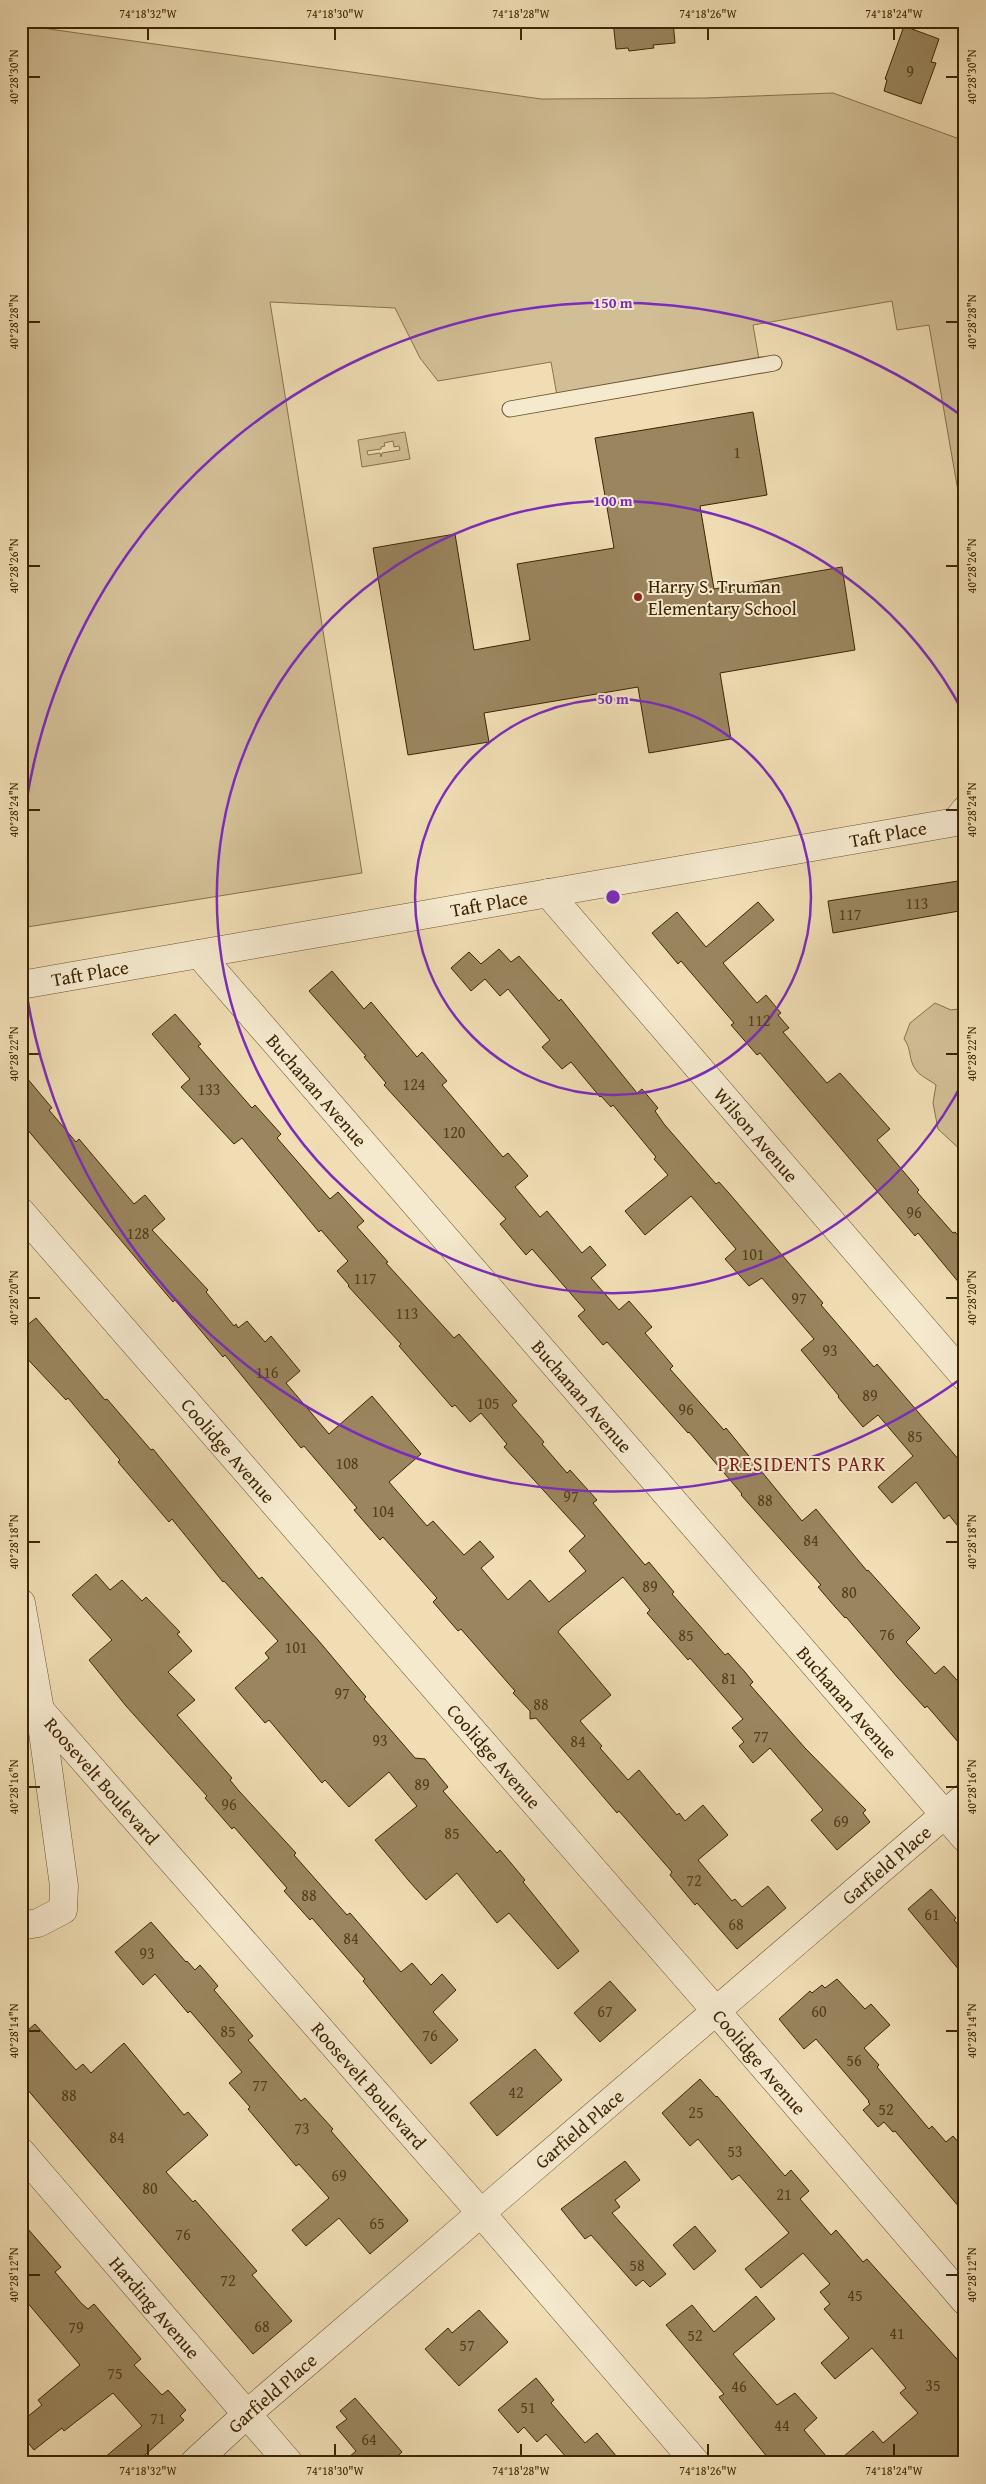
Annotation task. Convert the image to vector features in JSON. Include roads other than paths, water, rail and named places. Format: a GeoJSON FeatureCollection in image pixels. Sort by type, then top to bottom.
{"type":"FeatureCollection","features":[{"type":"Feature","properties":{"kind":"street","name":"Taft Place"},"geometry":{"type":"LineString","coordinates":[[21,985],[548,893],[962,817]]}},
{"type":"Feature","properties":{"kind":"street","name":"Wilson Avenue"},"geometry":{"type":"LineString","coordinates":[[548,893],[965,1376]]}},
{"type":"Feature","properties":{"kind":"street","name":"Buchanan Avenue"},"geometry":{"type":"LineString","coordinates":[[199,954],[955,1806],[965,1838]]}},
{"type":"Feature","properties":{"kind":"street","name":"Coolidge Avenue"},"geometry":{"type":"LineString","coordinates":[[21,1212],[716,2011],[965,2301]]}},
{"type":"Feature","properties":{"kind":"street","name":"Roosevelt Boulevard"},"geometry":{"type":"LineString","coordinates":[[21,1604],[40,1710],[64,1886],[63,1910],[38,1923],[21,1926]]}},
{"type":"Feature","properties":{"kind":"street","name":"Roosevelt Boulevard"},"geometry":{"type":"LineString","coordinates":[[40,1710],[481,2213],[696,2463]]}},
{"type":"Feature","properties":{"kind":"street","name":"Garfield Place"},"geometry":{"type":"LineString","coordinates":[[194,2463],[247,2414],[955,1806]]}},
{"type":"Feature","properties":{"kind":"street","name":"Harding Avenue"},"geometry":{"type":"LineString","coordinates":[[21,2152],[289,2463]]}},
{"type":"Feature","properties":{"kind":"lane"},"geometry":{"type":"LineString","coordinates":[[510,409],[774,363]]}},
{"type":"Feature","properties":{"kind":"place","name":"Harry S. Truman Elementary School"},"geometry":{"type":"Point","coordinates":[638,597]}},
{"type":"Feature","properties":{"kind":"district","name":"PRESIDENTS PARK"},"geometry":{"type":"Point","coordinates":[802,1463]}}]}
